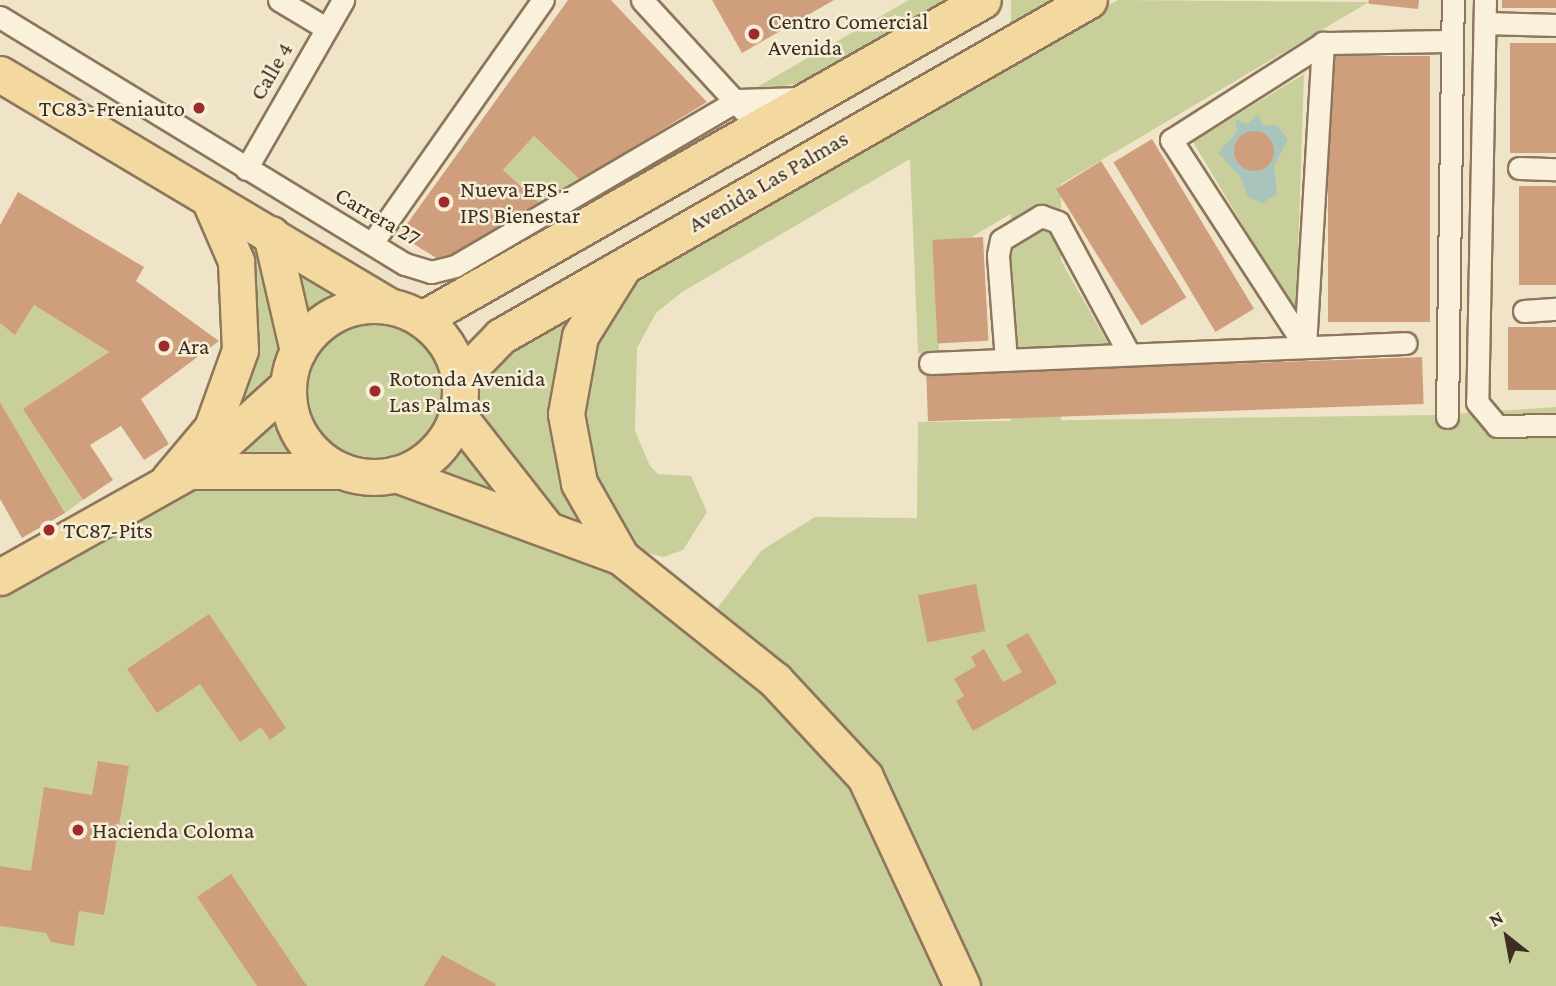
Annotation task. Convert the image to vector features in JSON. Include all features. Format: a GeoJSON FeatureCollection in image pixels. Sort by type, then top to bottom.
{"type":"FeatureCollection","features":[{"type":"Feature","properties":{"kind":"main road"},"geometry":{"type":"LineString","coordinates":[[422,319],[983,0]]}},
{"type":"Feature","properties":{"kind":"main road","name":"Avenida Las Palmas"},"geometry":{"type":"LineString","coordinates":[[460,378],[488,344],[633,258],[1089,0]]}},
{"type":"Feature","properties":{"kind":"main road"},"geometry":{"type":"LineString","coordinates":[[0,74],[389,306],[422,319],[449,347],[460,378],[457,414],[438,449],[396,474],[367,477],[342,471],[181,475]]}},
{"type":"Feature","properties":{"kind":"main road"},"geometry":{"type":"LineString","coordinates":[[181,475],[217,419],[242,336],[236,261],[209,199]]}},
{"type":"Feature","properties":{"kind":"main road"},"geometry":{"type":"LineString","coordinates":[[271,234],[298,351]]}},
{"type":"Feature","properties":{"kind":"main road"},"geometry":{"type":"LineString","coordinates":[[621,557],[579,483],[566,415],[580,336],[633,258]]}},
{"type":"Feature","properties":{"kind":"main road"},"geometry":{"type":"LineString","coordinates":[[342,471],[303,441],[288,386],[298,351],[333,315],[363,305],[389,306]]}},
{"type":"Feature","properties":{"kind":"main road"},"geometry":{"type":"LineString","coordinates":[[0,577],[181,475],[288,386]]}},
{"type":"Feature","properties":{"kind":"main road"},"geometry":{"type":"LineString","coordinates":[[457,414],[547,529]]}},
{"type":"Feature","properties":{"kind":"main road"},"geometry":{"type":"LineString","coordinates":[[396,474],[621,557],[775,680],[865,777],[962,986]]}},
{"type":"Feature","properties":{"kind":"street"},"geometry":{"type":"LineString","coordinates":[[279,0],[326,28]]}},
{"type":"Feature","properties":{"kind":"street","name":"Calle 4"},"geometry":{"type":"LineString","coordinates":[[246,169],[343,0]]}},
{"type":"Feature","properties":{"kind":"street"},"geometry":{"type":"LineString","coordinates":[[372,243],[543,0]]}},
{"type":"Feature","properties":{"kind":"street"},"geometry":{"type":"LineString","coordinates":[[642,0],[738,100],[756,131]]}},
{"type":"Feature","properties":{"kind":"street"},"geometry":{"type":"LineString","coordinates":[[1447,417],[1453,0]]}},
{"type":"Feature","properties":{"kind":"street"},"geometry":{"type":"LineString","coordinates":[[1485,0],[1477,402],[1497,426],[1556,425]]}},
{"type":"Feature","properties":{"kind":"street","name":"Carrera 27"},"geometry":{"type":"LineString","coordinates":[[0,17],[246,169],[418,270],[443,271],[738,100]]}},
{"type":"Feature","properties":{"kind":"street"},"geometry":{"type":"LineString","coordinates":[[1485,23],[1556,25]]}},
{"type":"Feature","properties":{"kind":"street"},"geometry":{"type":"LineString","coordinates":[[1305,346],[1171,140],[1323,43],[1452,41]]}},
{"type":"Feature","properties":{"kind":"street"},"geometry":{"type":"LineString","coordinates":[[1305,346],[1323,43]]}},
{"type":"Feature","properties":{"kind":"street"},"geometry":{"type":"LineString","coordinates":[[738,100],[812,98]]}},
{"type":"Feature","properties":{"kind":"street"},"geometry":{"type":"LineString","coordinates":[[1519,168],[1556,169]]}},
{"type":"Feature","properties":{"kind":"street"},"geometry":{"type":"LineString","coordinates":[[1006,360],[998,255],[1001,240],[1041,216],[1058,222],[1129,354]]}},
{"type":"Feature","properties":{"kind":"street"},"geometry":{"type":"LineString","coordinates":[[1524,311],[1556,309]]}},
{"type":"Feature","properties":{"kind":"street"},"geometry":{"type":"LineString","coordinates":[[930,363],[1406,343]]}},
{"type":"Feature","properties":{"kind":"green space"},"geometry":{"type":"Polygon","coordinates":[[[909,0],[955,0],[811,82],[752,90],[909,0]]]}},
{"type":"Feature","properties":{"kind":"green space"},"geometry":{"type":"Polygon","coordinates":[[[1011,0],[1061,0],[1061,649],[1011,649],[1011,0]]]}},
{"type":"Feature","properties":{"kind":"green space"},"geometry":{"type":"Polygon","coordinates":[[[1118,0],[1369,2],[970,238],[932,240],[939,352],[918,353],[910,159],[682,292],[656,313],[637,348],[635,431],[650,466],[658,474],[691,476],[707,512],[683,550],[663,557],[632,548],[594,482],[581,417],[600,323],[641,270],[1118,0]]]}},
{"type":"Feature","properties":{"kind":"green space"},"geometry":{"type":"Polygon","coordinates":[[[1304,74],[1296,314],[1193,142],[1304,74]]]}},
{"type":"Feature","properties":{"kind":"green space"},"geometry":{"type":"Polygon","coordinates":[[[534,136],[580,180],[541,204],[503,170],[534,136]]]}},
{"type":"Feature","properties":{"kind":"green space"},"geometry":{"type":"Polygon","coordinates":[[[1043,229],[1109,345],[1017,347],[1007,248],[1043,229]]]}},
{"type":"Feature","properties":{"kind":"green space"},"geometry":{"type":"Polygon","coordinates":[[[242,232],[259,243],[283,349],[276,377],[233,416],[257,333],[255,287],[242,232]]]}},
{"type":"Feature","properties":{"kind":"green space"},"geometry":{"type":"Polygon","coordinates":[[[292,263],[344,295],[305,319],[292,263]]]}},
{"type":"Feature","properties":{"kind":"green space"},"geometry":{"type":"Polygon","coordinates":[[[34,305],[109,352],[24,409],[83,500],[65,513],[0,402],[0,323],[15,334],[34,305]]]}},
{"type":"Feature","properties":{"kind":"green space"},"geometry":{"type":"Polygon","coordinates":[[[578,306],[555,369],[553,420],[584,528],[556,516],[473,410],[475,382],[488,363],[578,306]]]}},
{"type":"Feature","properties":{"kind":"green space"},"geometry":{"type":"Polygon","coordinates":[[[375,319],[403,324],[426,340],[442,363],[447,391],[442,419],[426,442],[403,458],[375,463],[347,458],[324,442],[308,419],[303,391],[308,363],[324,340],[347,324],[375,319]]]}},
{"type":"Feature","properties":{"kind":"green space"},"geometry":{"type":"Polygon","coordinates":[[[1556,407],[1556,986],[979,986],[877,769],[825,707],[715,611],[762,550],[815,517],[917,518],[918,422],[1437,415],[1556,407]]]}},
{"type":"Feature","properties":{"kind":"green space"},"geometry":{"type":"Polygon","coordinates":[[[277,414],[297,457],[229,457],[277,414]]]}},
{"type":"Feature","properties":{"kind":"green space"},"geometry":{"type":"Polygon","coordinates":[[[461,441],[504,498],[432,473],[461,441]]]}},
{"type":"Feature","properties":{"kind":"green space"},"geometry":{"type":"Polygon","coordinates":[[[341,486],[394,489],[614,570],[751,678],[852,785],[946,986],[0,986],[0,592],[186,487],[341,486]]]}},
{"type":"Feature","properties":{"kind":"water"},"geometry":{"type":"Polygon","coordinates":[[[1258,114],[1263,125],[1278,126],[1288,139],[1274,166],[1277,193],[1263,203],[1248,197],[1240,176],[1218,153],[1237,132],[1236,120],[1247,124],[1258,114]],[[1249,132],[1238,138],[1234,156],[1246,170],[1259,171],[1270,163],[1273,145],[1261,132],[1249,132]]]}},
{"type":"Feature","properties":{"kind":"building"},"geometry":{"type":"Polygon","coordinates":[[[568,0],[611,0],[707,102],[580,180],[534,136],[503,170],[541,204],[448,259],[438,259],[399,235],[568,0]]]}},
{"type":"Feature","properties":{"kind":"building","name":"Centro Comercial Avenida"},"geometry":{"type":"Polygon","coordinates":[[[712,0],[834,0],[742,53],[712,0]]]}},
{"type":"Feature","properties":{"kind":"building"},"geometry":{"type":"Polygon","coordinates":[[[1369,0],[1419,0],[1418,9],[1368,4],[1369,0]]]}},
{"type":"Feature","properties":{"kind":"building"},"geometry":{"type":"Polygon","coordinates":[[[1502,0],[1556,0],[1556,8],[1502,8],[1502,0]]]}},
{"type":"Feature","properties":{"kind":"building"},"geometry":{"type":"Polygon","coordinates":[[[1510,43],[1556,43],[1556,153],[1510,153],[1510,43]]]}},
{"type":"Feature","properties":{"kind":"building"},"geometry":{"type":"Polygon","coordinates":[[[1328,56],[1430,56],[1430,322],[1328,322],[1328,56]]]}},
{"type":"Feature","properties":{"kind":"building"},"geometry":{"type":"Polygon","coordinates":[[[1254,131],[1262,132],[1268,137],[1273,143],[1273,159],[1268,165],[1262,170],[1254,171],[1246,170],[1240,165],[1235,159],[1234,151],[1235,143],[1240,137],[1246,132],[1254,131]]]}},
{"type":"Feature","properties":{"kind":"building"},"geometry":{"type":"Polygon","coordinates":[[[1152,139],[1254,309],[1215,332],[1113,162],[1152,139]]]}},
{"type":"Feature","properties":{"kind":"building"},"geometry":{"type":"Polygon","coordinates":[[[1101,161],[1186,298],[1141,326],[1056,189],[1101,161]]]}},
{"type":"Feature","properties":{"kind":"building"},"geometry":{"type":"Polygon","coordinates":[[[1519,186],[1556,186],[1556,285],[1519,285],[1519,186]]]}},
{"type":"Feature","properties":{"kind":"building"},"geometry":{"type":"Polygon","coordinates":[[[18,192],[144,267],[136,281],[219,341],[141,399],[169,444],[144,460],[121,426],[90,445],[113,480],[83,500],[23,409],[109,352],[34,305],[15,335],[0,323],[0,225],[18,192]]]}},
{"type":"Feature","properties":{"kind":"building"},"geometry":{"type":"Polygon","coordinates":[[[983,237],[988,341],[938,344],[932,240],[983,237]]]}},
{"type":"Feature","properties":{"kind":"building"},"geometry":{"type":"Polygon","coordinates":[[[1508,327],[1556,327],[1556,390],[1508,390],[1508,327]]]}},
{"type":"Feature","properties":{"kind":"building"},"geometry":{"type":"Polygon","coordinates":[[[1422,357],[1424,404],[928,421],[926,374],[1422,357]]]}},
{"type":"Feature","properties":{"kind":"building"},"geometry":{"type":"Polygon","coordinates":[[[0,402],[65,513],[22,538],[0,499],[0,402]]]}},
{"type":"Feature","properties":{"kind":"building"},"geometry":{"type":"Polygon","coordinates":[[[976,584],[985,631],[927,642],[918,595],[976,584]]]}},
{"type":"Feature","properties":{"kind":"building"},"geometry":{"type":"Polygon","coordinates":[[[209,614],[286,728],[270,740],[261,727],[240,742],[200,684],[157,713],[127,669],[209,614]]]}},
{"type":"Feature","properties":{"kind":"building"},"geometry":{"type":"Polygon","coordinates":[[[1028,633],[1057,683],[973,731],[956,701],[964,696],[954,679],[976,666],[971,657],[984,649],[1003,682],[1022,672],[1006,645],[1028,633]]]}},
{"type":"Feature","properties":{"kind":"building","name":"Hacienda Coloma"},"geometry":{"type":"Polygon","coordinates":[[[98,761],[129,766],[104,915],[79,911],[74,946],[51,942],[46,933],[0,926],[0,866],[31,871],[44,787],[92,795],[98,761]]]}},
{"type":"Feature","properties":{"kind":"building"},"geometry":{"type":"Polygon","coordinates":[[[231,874],[307,986],[257,986],[197,897],[231,874]]]}},
{"type":"Feature","properties":{"kind":"building"},"geometry":{"type":"Polygon","coordinates":[[[442,955],[496,984],[495,986],[424,986],[442,955]]]}},
{"type":"Feature","properties":{"kind":"place","name":"Centro Comercial Avenida"},"geometry":{"type":"Point","coordinates":[754,34]}},
{"type":"Feature","properties":{"kind":"place","name":"TC83-Freniauto"},"geometry":{"type":"Point","coordinates":[199,108]}},
{"type":"Feature","properties":{"kind":"place","name":"Nueva EPS - IPS Bienestar"},"geometry":{"type":"Point","coordinates":[444,202]}},
{"type":"Feature","properties":{"kind":"place","name":"Ara"},"geometry":{"type":"Point","coordinates":[164,346]}},
{"type":"Feature","properties":{"kind":"place","name":"Rotonda Avenida Las Palmas"},"geometry":{"type":"Point","coordinates":[375,391]}},
{"type":"Feature","properties":{"kind":"place","name":"TC87-Pits"},"geometry":{"type":"Point","coordinates":[49,530]}},
{"type":"Feature","properties":{"kind":"place","name":"Hacienda Coloma"},"geometry":{"type":"Point","coordinates":[78,830]}}]}
